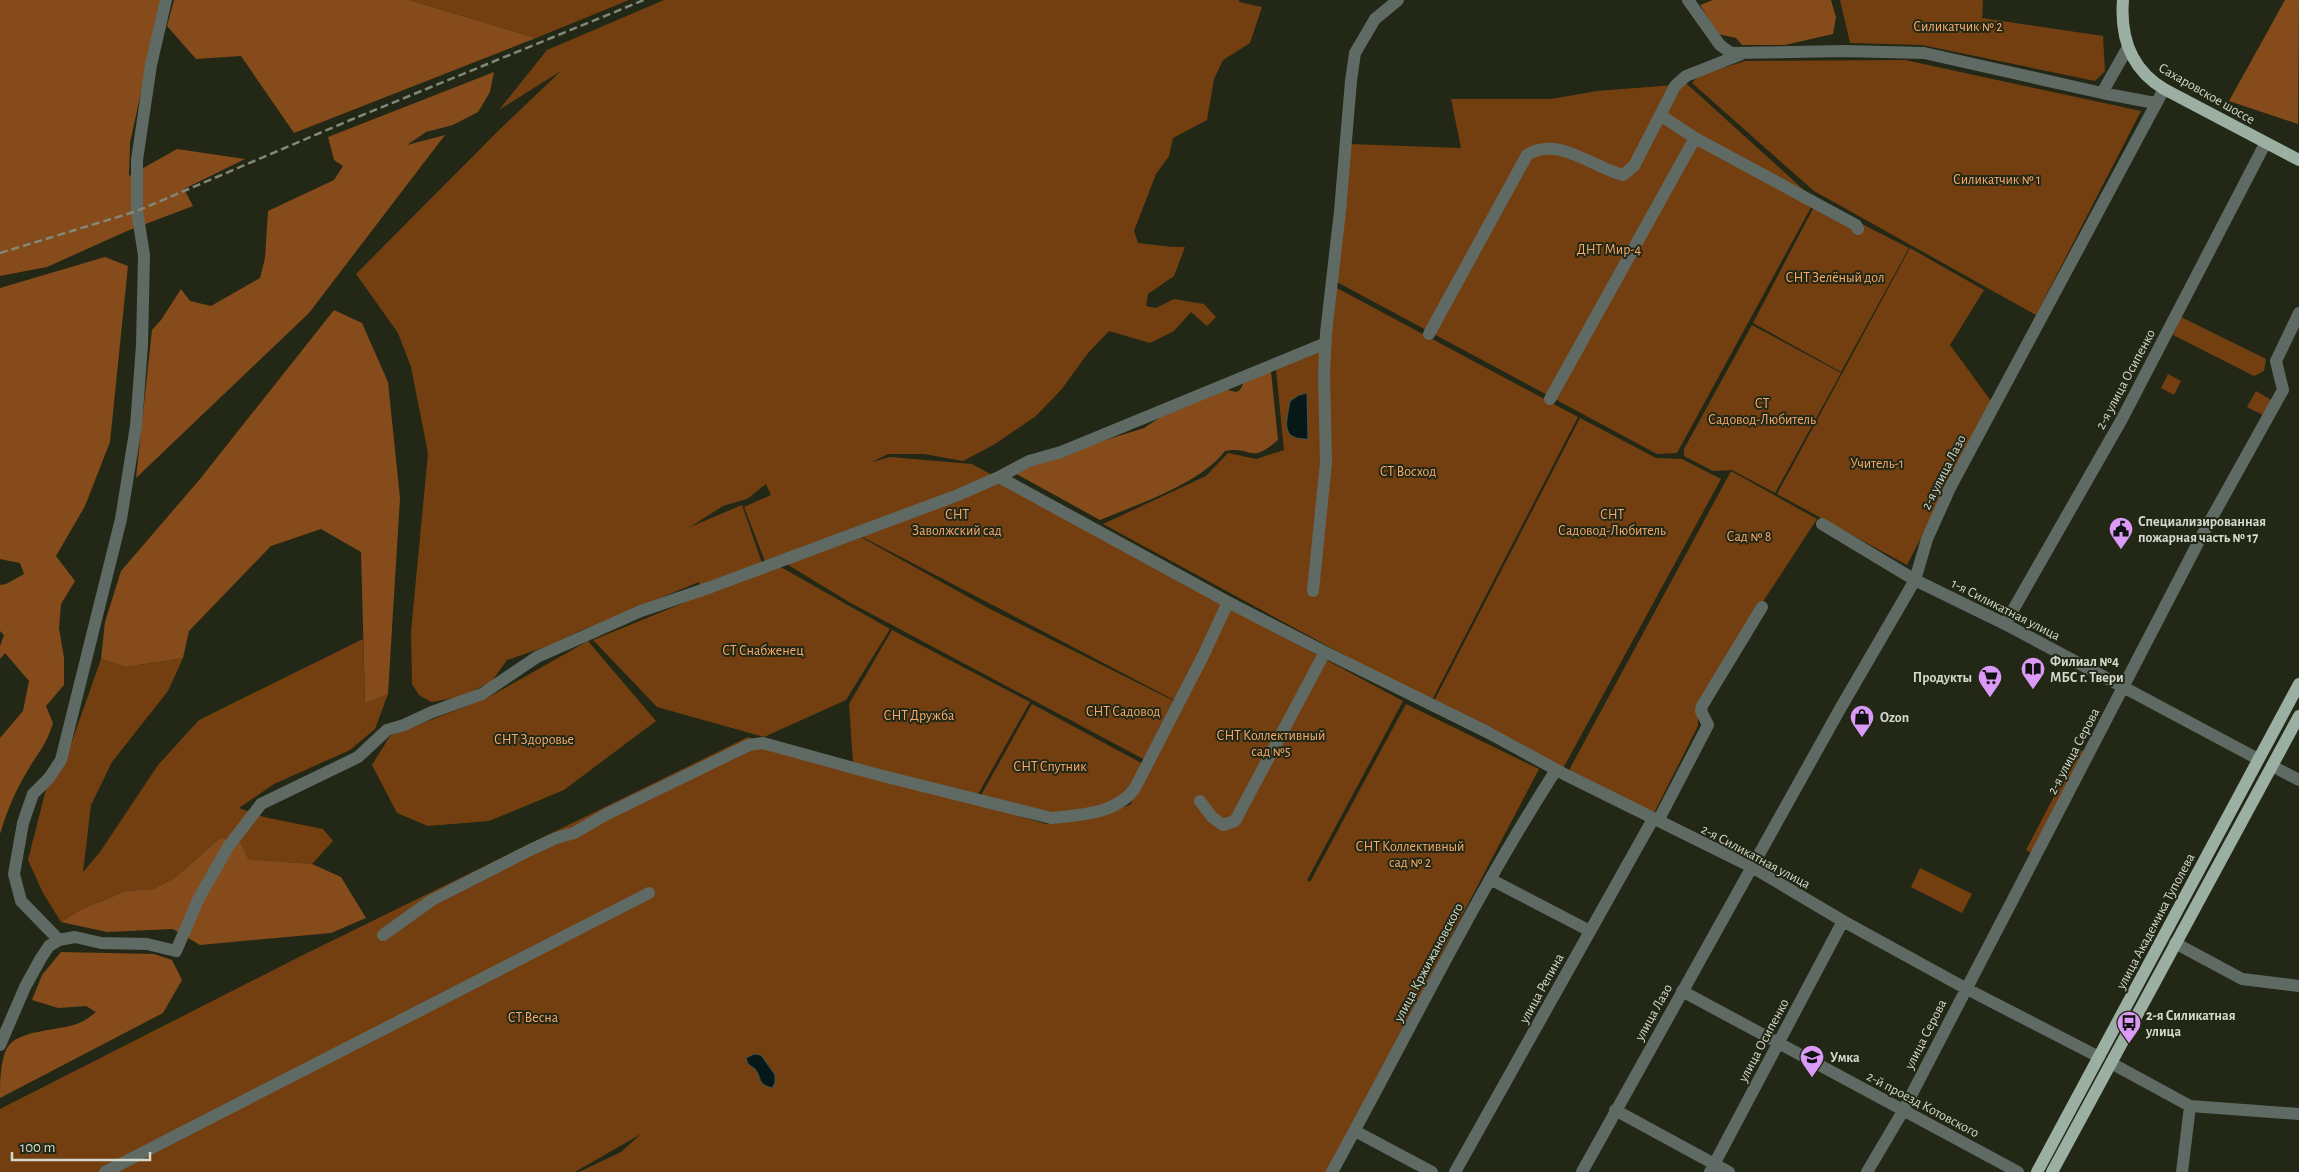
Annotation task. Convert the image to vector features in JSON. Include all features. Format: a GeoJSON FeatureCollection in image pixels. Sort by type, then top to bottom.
{"type":"FeatureCollection","features":[{"type":"Feature","properties":{"kind":"main road","name":"Сахаровское шоссе"},"geometry":{"type":"LineString","coordinates":[[2123,0],[2122,26],[2128,48],[2144,74],[2164,89],[2265,144],[2299,160]]}},
{"type":"Feature","properties":{"kind":"main road","name":"улица Академика Туполева"},"geometry":{"type":"LineString","coordinates":[[2037,1172],[2299,684]]}},
{"type":"Feature","properties":{"kind":"main road","name":"улица Академика Туполева"},"geometry":{"type":"LineString","coordinates":[[2052,1172],[2299,716]]}},
{"type":"Feature","properties":{"kind":"main road"},"geometry":{"type":"LineString","coordinates":[[2262,753],[2270,771]]}},
{"type":"Feature","properties":{"kind":"main road"},"geometry":{"type":"LineString","coordinates":[[2102,1052],[2108,1068]]}},
{"type":"Feature","properties":{"kind":"street"},"geometry":{"type":"LineString","coordinates":[[59,940],[22,901],[14,874],[16,853],[23,823],[33,794],[49,778],[61,760],[121,519],[136,426],[142,345],[144,255],[137,211],[137,160],[151,65],[166,0]]}},
{"type":"Feature","properties":{"kind":"street"},"geometry":{"type":"LineString","coordinates":[[1313,592],[1326,462],[1326,343],[1355,53],[1375,19],[1398,0]]}},
{"type":"Feature","properties":{"kind":"street"},"geometry":{"type":"LineString","coordinates":[[1688,0],[1720,45],[1731,53],[1844,51],[1924,53],[2102,93],[2155,102]]}},
{"type":"Feature","properties":{"kind":"street"},"geometry":{"type":"LineString","coordinates":[[2102,93],[2128,48]]}},
{"type":"Feature","properties":{"kind":"street"},"geometry":{"type":"LineString","coordinates":[[1429,334],[1527,154],[1536,149],[1549,148],[1574,154],[1611,172],[1623,175],[1634,166],[1675,86],[1686,76],[1742,54]]}},
{"type":"Feature","properties":{"kind":"street","name":"2-я улица Лазо"},"geometry":{"type":"LineString","coordinates":[[1752,867],[1840,708],[1915,580],[1927,539],[1950,488],[2155,102],[2164,89]]}},
{"type":"Feature","properties":{"kind":"street"},"geometry":{"type":"LineString","coordinates":[[1660,115],[1695,138],[1856,225],[1858,230]]}},
{"type":"Feature","properties":{"kind":"street"},"geometry":{"type":"LineString","coordinates":[[1550,399],[1695,138]]}},
{"type":"Feature","properties":{"kind":"street","name":"2-я улица Осипенко"},"geometry":{"type":"LineString","coordinates":[[2005,624],[2126,411],[2265,144]]}},
{"type":"Feature","properties":{"kind":"street","name":"2-я улица Серова"},"geometry":{"type":"LineString","coordinates":[[1965,988],[2208,524],[2283,390],[2276,361],[2299,313]]}},
{"type":"Feature","properties":{"kind":"street"},"geometry":{"type":"LineString","coordinates":[[0,1045],[25,987],[49,946],[59,940],[75,937],[101,943],[148,944],[176,951],[199,898],[228,847],[260,804],[358,757],[388,730],[482,694],[537,657],[641,611],[720,584],[958,495],[999,477],[1029,460],[1061,452],[1326,343]]}},
{"type":"Feature","properties":{"kind":"street","name":"2-я Силикатная улица"},"geometry":{"type":"LineString","coordinates":[[999,477],[1228,602],[1487,732],[1556,770],[1752,867],[1843,921],[1965,988],[2102,1052]]}},
{"type":"Feature","properties":{"kind":"street","name":"1-я Силикатная улица"},"geometry":{"type":"LineString","coordinates":[[1822,524],[1915,580],[2005,624],[2124,687],[2262,753]]}},
{"type":"Feature","properties":{"kind":"street"},"geometry":{"type":"LineString","coordinates":[[383,935],[432,900],[528,851],[574,832],[607,814],[750,745],[763,743],[878,775],[1051,818],[1075,816],[1111,808],[1127,799],[1135,788],[1204,654],[1228,602]]}},
{"type":"Feature","properties":{"kind":"street","name":"улица Репина"},"geometry":{"type":"LineString","coordinates":[[1456,1172],[1590,931],[1708,725],[1701,711],[1702,706],[1762,607]]}},
{"type":"Feature","properties":{"kind":"street"},"geometry":{"type":"LineString","coordinates":[[1200,801],[1212,817],[1223,826],[1235,821],[1325,652]]}},
{"type":"Feature","properties":{"kind":"street","name":"улица Кржижановского"},"geometry":{"type":"LineString","coordinates":[[1332,1172],[1490,879],[1556,770]]}},
{"type":"Feature","properties":{"kind":"street"},"geometry":{"type":"LineString","coordinates":[[2270,771],[2299,780]]}},
{"type":"Feature","properties":{"kind":"street","name":"улица Лазо"},"geometry":{"type":"LineString","coordinates":[[1582,1172],[1752,867]]}},
{"type":"Feature","properties":{"kind":"street"},"geometry":{"type":"LineString","coordinates":[[1490,879],[1590,931]]}},
{"type":"Feature","properties":{"kind":"street"},"geometry":{"type":"LineString","coordinates":[[105,1172],[649,893]]}},
{"type":"Feature","properties":{"kind":"street","name":"улица Осипенко"},"geometry":{"type":"LineString","coordinates":[[1712,1168],[1843,921]]}},
{"type":"Feature","properties":{"kind":"street"},"geometry":{"type":"LineString","coordinates":[[2175,943],[2242,979],[2297,983]]}},
{"type":"Feature","properties":{"kind":"street","name":"улица Серова"},"geometry":{"type":"LineString","coordinates":[[1867,1172],[1902,1111],[1965,988]]}},
{"type":"Feature","properties":{"kind":"street","name":"2-й проезд Котовского"},"geometry":{"type":"LineString","coordinates":[[1682,990],[1902,1111],[2018,1172]]}},
{"type":"Feature","properties":{"kind":"street"},"geometry":{"type":"LineString","coordinates":[[2108,1068],[2190,1106],[2299,1114]]}},
{"type":"Feature","properties":{"kind":"street"},"geometry":{"type":"LineString","coordinates":[[2182,1172],[2190,1106]]}},
{"type":"Feature","properties":{"kind":"street"},"geometry":{"type":"LineString","coordinates":[[1615,1110],[1712,1168],[1729,1172]]}},
{"type":"Feature","properties":{"kind":"street"},"geometry":{"type":"LineString","coordinates":[[1355,1131],[1432,1172]]}},
{"type":"Feature","properties":{"kind":"green space"},"geometry":{"type":"Polygon","coordinates":[[[409,0],[629,0],[536,38],[409,0]]]}},
{"type":"Feature","properties":{"kind":"green space"},"geometry":{"type":"Polygon","coordinates":[[[664,0],[1239,0],[1239,2],[1262,7],[1250,43],[1223,60],[1214,79],[1207,120],[1173,138],[1169,156],[1156,174],[1134,231],[1138,243],[1185,247],[1174,276],[1148,294],[1146,306],[1156,308],[1174,299],[1204,304],[1216,317],[1207,326],[1191,312],[1174,331],[1150,343],[1109,331],[1088,353],[1061,390],[1036,416],[995,444],[963,461],[924,454],[888,454],[872,462],[890,457],[972,464],[1225,603],[1176,701],[853,532],[779,566],[890,629],[846,700],[764,737],[657,707],[593,640],[703,595],[699,582],[548,646],[507,660],[492,681],[461,697],[431,702],[419,695],[412,684],[411,632],[428,453],[411,367],[398,333],[356,274],[498,131],[561,71],[499,110],[547,50],[664,0]],[[766,484],[747,499],[723,506],[690,527],[742,505],[762,563],[766,564],[744,507],[771,495],[766,484]]]}},
{"type":"Feature","properties":{"kind":"green space","name":"Силикатчик № 2"},"geometry":{"type":"Polygon","coordinates":[[[1840,0],[1983,0],[1982,18],[2103,36],[2105,71],[2095,81],[1922,45],[1850,43],[1840,0]]]}},
{"type":"Feature","properties":{"kind":"green space","name":"Силикатчик № 1"},"geometry":{"type":"Polygon","coordinates":[[[1905,60],[2141,111],[2036,315],[1814,191],[1692,83],[1698,76],[1745,61],[1905,60]]]}},
{"type":"Feature","properties":{"kind":"green space","name":"ДНТ Мир-4"},"geometry":{"type":"Polygon","coordinates":[[[1687,84],[1815,200],[1677,453],[1657,454],[1335,281],[1349,144],[1461,148],[1451,99],[1551,99],[1597,91],[1687,84]]]}},
{"type":"Feature","properties":{"kind":"green space","name":"СНТ Зелёный дол"},"geometry":{"type":"Polygon","coordinates":[[[1817,201],[1909,248],[1841,372],[1753,323],[1817,201]]]}},
{"type":"Feature","properties":{"kind":"green space","name":"Учитель-1"},"geometry":{"type":"Polygon","coordinates":[[[1910,248],[1984,290],[1950,345],[1991,401],[1907,565],[1777,494],[1910,248]]]}},
{"type":"Feature","properties":{"kind":"green space","name":"СТ Восход"},"geometry":{"type":"Polygon","coordinates":[[[1335,287],[1578,417],[1431,702],[1103,524],[1206,476],[1228,453],[1256,459],[1284,450],[1276,369],[1329,347],[1335,287]]]}},
{"type":"Feature","properties":{"kind":"green space"},"geometry":{"type":"Polygon","coordinates":[[[2181,317],[2266,359],[2264,371],[2254,376],[2173,335],[2181,317]]]}},
{"type":"Feature","properties":{"kind":"green space","name":"СТ Садовод-Любитель"},"geometry":{"type":"Polygon","coordinates":[[[1752,325],[1841,373],[1775,493],[1732,470],[1713,471],[1684,456],[1684,449],[1752,325]]]}},
{"type":"Feature","properties":{"kind":"green space"},"geometry":{"type":"Polygon","coordinates":[[[2168,374],[2181,381],[2174,395],[2161,388],[2168,374]]]}},
{"type":"Feature","properties":{"kind":"green space"},"geometry":{"type":"Polygon","coordinates":[[[2256,391],[2273,401],[2265,416],[2247,407],[2256,391]]]}},
{"type":"Feature","properties":{"kind":"green space","name":"СНТ Садовод-Любитель"},"geometry":{"type":"Polygon","coordinates":[[[1580,418],[1656,458],[1682,459],[1721,479],[1561,772],[1433,703],[1580,418]]]}},
{"type":"Feature","properties":{"kind":"green space","name":"Сад № 8"},"geometry":{"type":"Polygon","coordinates":[[[1731,471],[1817,519],[1698,701],[1698,726],[1654,813],[1568,772],[1731,471]]]}},
{"type":"Feature","properties":{"kind":"green space","name":"СНТ Садовод"},"geometry":{"type":"Polygon","coordinates":[[[859,536],[988,608],[1176,702],[1147,761],[849,602],[785,563],[859,536]]]}},
{"type":"Feature","properties":{"kind":"green space"},"geometry":{"type":"Polygon","coordinates":[[[1231,609],[1403,701],[1307,880],[1310,882],[1406,704],[1539,769],[1327,1172],[579,1172],[621,1152],[641,1134],[575,1172],[0,1172],[0,1109],[301,956],[748,737],[1046,824],[1094,817],[1130,805],[1231,609]],[[768,1064],[755,1068],[775,1083],[775,1075],[768,1064]]]}},
{"type":"Feature","properties":{"kind":"green space","name":"СНТ Дружба"},"geometry":{"type":"Polygon","coordinates":[[[892,630],[1030,702],[977,796],[853,763],[849,704],[892,630]]]}},
{"type":"Feature","properties":{"kind":"green space"},"geometry":{"type":"Polygon","coordinates":[[[363,639],[365,702],[388,694],[375,729],[350,750],[274,784],[239,808],[264,817],[323,829],[333,841],[312,864],[248,859],[220,838],[175,878],[153,889],[126,891],[80,910],[61,922],[43,893],[28,860],[46,789],[70,747],[101,659],[126,667],[183,658],[168,691],[112,762],[91,805],[83,872],[100,852],[158,765],[199,720],[363,639]]]}},
{"type":"Feature","properties":{"kind":"green space","name":"СНТ Здоровье"},"geometry":{"type":"Polygon","coordinates":[[[588,641],[656,721],[564,790],[489,821],[428,826],[397,813],[372,765],[390,736],[487,698],[588,641]]]}},
{"type":"Feature","properties":{"kind":"green space","name":"СНТ Спутник"},"geometry":{"type":"Polygon","coordinates":[[[1032,704],[1145,765],[1125,796],[1088,810],[1051,814],[980,797],[1032,704]]]}},
{"type":"Feature","properties":{"kind":"green space"},"geometry":{"type":"Polygon","coordinates":[[[2079,749],[2084,752],[2031,853],[2026,850],[2079,749]]]}},
{"type":"Feature","properties":{"kind":"green space"},"geometry":{"type":"Polygon","coordinates":[[[1920,868],[1972,894],[1962,913],[1911,887],[1920,868]]]}},
{"type":"Feature","properties":{"kind":"shaded area"},"geometry":{"type":"Polygon","coordinates":[[[0,0],[161,0],[130,143],[129,176],[177,149],[245,159],[184,189],[193,206],[127,231],[47,267],[0,276],[0,0]]]}},
{"type":"Feature","properties":{"kind":"shaded area"},"geometry":{"type":"Polygon","coordinates":[[[174,0],[409,0],[536,38],[294,133],[241,56],[196,59],[167,26],[174,0]]]}},
{"type":"Feature","properties":{"kind":"shaded area"},"geometry":{"type":"Polygon","coordinates":[[[1713,0],[1831,0],[1836,17],[1833,34],[1785,45],[1742,45],[1736,38],[1718,34],[1700,5],[1713,0]]]}},
{"type":"Feature","properties":{"kind":"shaded area"},"geometry":{"type":"Polygon","coordinates":[[[2285,0],[2299,0],[2298,124],[2229,101],[2285,0]]]}},
{"type":"Feature","properties":{"kind":"shaded area"},"geometry":{"type":"Polygon","coordinates":[[[494,72],[490,92],[478,112],[453,125],[426,132],[407,145],[445,135],[309,313],[136,478],[152,330],[161,320],[181,289],[190,301],[211,306],[260,278],[265,258],[268,211],[334,180],[343,166],[334,160],[328,137],[494,72]]]}},
{"type":"Feature","properties":{"kind":"shaded area"},"geometry":{"type":"Polygon","coordinates":[[[105,257],[128,266],[110,442],[85,506],[56,556],[75,581],[61,604],[59,628],[64,658],[64,685],[46,706],[53,723],[45,743],[15,793],[0,834],[0,738],[23,711],[29,681],[5,653],[0,659],[0,646],[4,635],[0,631],[0,585],[6,584],[24,574],[20,563],[0,559],[0,288],[105,257]]]}},
{"type":"Feature","properties":{"kind":"shaded area"},"geometry":{"type":"Polygon","coordinates":[[[334,310],[362,323],[388,382],[400,498],[388,694],[365,703],[361,552],[321,529],[271,546],[189,631],[183,658],[126,667],[101,659],[105,622],[121,571],[200,479],[334,310]]]}},
{"type":"Feature","properties":{"kind":"shaded area"},"geometry":{"type":"Polygon","coordinates":[[[1270,362],[1278,440],[1261,452],[1225,451],[1214,463],[1200,473],[1150,500],[1100,520],[1013,472],[1023,466],[1144,428],[1176,407],[1228,390],[1236,392],[1240,390],[1245,380],[1270,362]]]}},
{"type":"Feature","properties":{"kind":"shaded area"},"geometry":{"type":"Polygon","coordinates":[[[1307,393],[1308,439],[1293,436],[1287,428],[1290,401],[1299,395],[1307,393]]]}},
{"type":"Feature","properties":{"kind":"shaded area"},"geometry":{"type":"Polygon","coordinates":[[[220,838],[241,844],[248,859],[312,864],[341,877],[366,918],[331,933],[200,945],[173,929],[107,932],[61,922],[80,910],[126,891],[153,889],[175,878],[220,838]]]}},
{"type":"Feature","properties":{"kind":"shaded area"},"geometry":{"type":"Polygon","coordinates":[[[61,952],[154,954],[172,960],[182,980],[163,1013],[0,1098],[3,1059],[7,1048],[13,1042],[20,1037],[30,1034],[71,1026],[86,1020],[96,1012],[86,1006],[58,1008],[32,1000],[42,975],[61,952]]]}},
{"type":"Feature","properties":{"kind":"shaded area"},"geometry":{"type":"Polygon","coordinates":[[[754,1054],[761,1055],[775,1075],[775,1083],[772,1088],[762,1083],[755,1069],[748,1064],[746,1058],[754,1054]]]}},
{"type":"Feature","properties":{"kind":"railway"},"geometry":{"type":"LineString","coordinates":[[0,253],[137,211],[348,121],[644,0]]}},
{"type":"Feature","properties":{"kind":"place","name":"Специализированная пожарная часть № 17"},"geometry":{"type":"Point","coordinates":[2121,550]}},
{"type":"Feature","properties":{"kind":"place","name":"Филиал №4 МБС г. Твери"},"geometry":{"type":"Point","coordinates":[2033,690]}},
{"type":"Feature","properties":{"kind":"place","name":"Продукты"},"geometry":{"type":"Point","coordinates":[1990,698]}},
{"type":"Feature","properties":{"kind":"place","name":"Ozon"},"geometry":{"type":"Point","coordinates":[1862,738]}},
{"type":"Feature","properties":{"kind":"place","name":"2-я Силикатная улица"},"geometry":{"type":"Point","coordinates":[2129,1044]}},
{"type":"Feature","properties":{"kind":"place","name":"Умка"},"geometry":{"type":"Point","coordinates":[1812,1078]}},
{"type":"Feature","properties":{"kind":"park label","name":"СНТ Заволжский сад"},"geometry":{"type":"Point","coordinates":[957,522]}},
{"type":"Feature","properties":{"kind":"park label","name":"СТ Снабженец"},"geometry":{"type":"Point","coordinates":[763,650]}},
{"type":"Feature","properties":{"kind":"park label","name":"СНТ Коллективный сад №5"},"geometry":{"type":"Point","coordinates":[1271,744]}},
{"type":"Feature","properties":{"kind":"park label","name":"СНТ Коллективный сад № 2"},"geometry":{"type":"Point","coordinates":[1410,854]}},
{"type":"Feature","properties":{"kind":"park label","name":"СТ Весна"},"geometry":{"type":"Point","coordinates":[533,1017]}}]}
